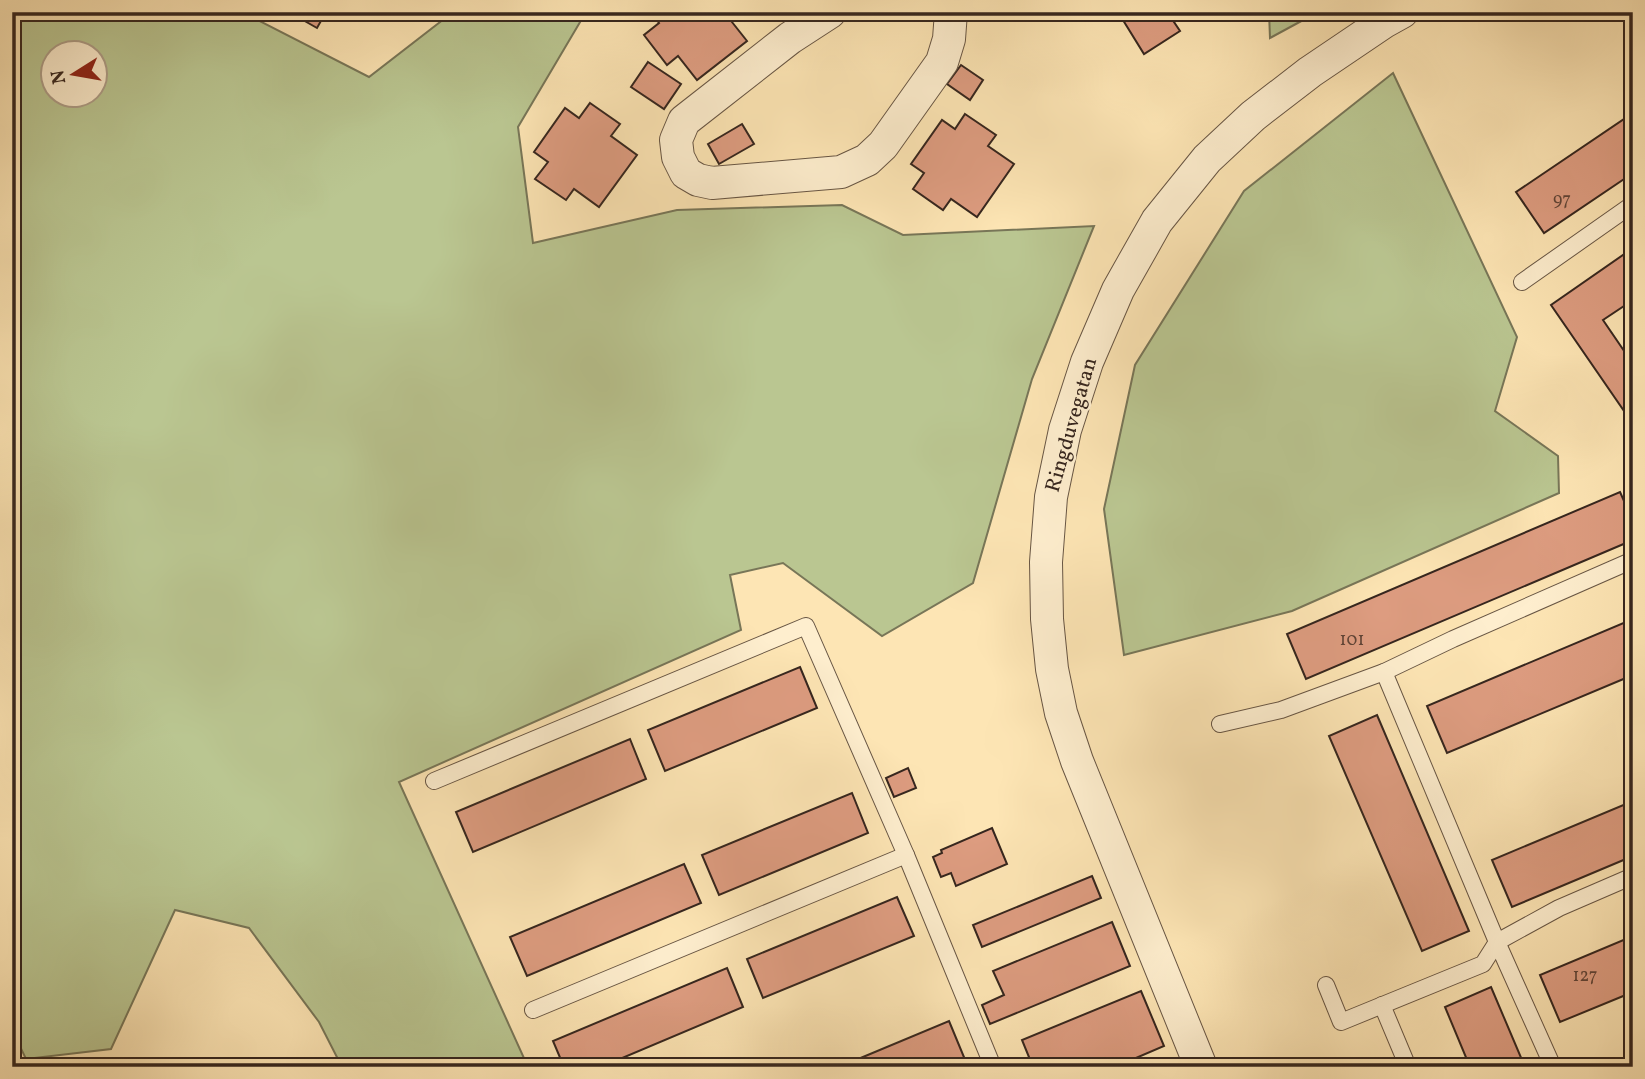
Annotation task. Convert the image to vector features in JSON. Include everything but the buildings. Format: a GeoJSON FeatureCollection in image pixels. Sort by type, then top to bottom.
{"type":"FeatureCollection","features":[{"type":"Feature","properties":{"kind":"street"},"geometry":{"type":"LineString","coordinates":[[830,12],[790,38],[684,121],[676,140],[678,157],[686,173],[698,180],[712,183],[841,172],[867,160],[883,145],[942,62],[949,39],[951,12]]}},
{"type":"Feature","properties":{"kind":"street","name":"Ringduvegatan"},"geometry":{"type":"LineString","coordinates":[[1201,1067],[1077,761],[1061,713],[1046,619],[1046,562],[1051,497],[1065,430],[1087,362],[1118,290],[1157,221],[1207,159],[1252,116],[1310,72],[1402,12]]}},
{"type":"Feature","properties":{"kind":"lane"},"geometry":{"type":"LineString","coordinates":[[1522,282],[1633,204]]}},
{"type":"Feature","properties":{"kind":"lane"},"geometry":{"type":"LineString","coordinates":[[1220,724],[1281,710],[1384,673],[1453,639],[1633,560]]}},
{"type":"Feature","properties":{"kind":"lane"},"geometry":{"type":"LineString","coordinates":[[434,781],[806,626],[906,855],[993,1067]]}},
{"type":"Feature","properties":{"kind":"lane"},"geometry":{"type":"LineString","coordinates":[[1384,673],[1497,942],[1553,1067]]}},
{"type":"Feature","properties":{"kind":"lane"},"geometry":{"type":"LineString","coordinates":[[533,1010],[906,855]]}},
{"type":"Feature","properties":{"kind":"lane"},"geometry":{"type":"LineString","coordinates":[[1326,985],[1341,1022],[1483,964],[1497,942],[1559,908],[1633,876]]}},
{"type":"Feature","properties":{"kind":"lane"},"geometry":{"type":"LineString","coordinates":[[1382,1005],[1408,1067]]}},
{"type":"Feature","properties":{"kind":"green space"},"geometry":{"type":"Polygon","coordinates":[[[12,12],[242,12],[369,77],[453,12],[586,12],[518,127],[533,243],[677,210],[842,205],[903,235],[1094,226],[1032,379],[973,583],[882,636],[783,563],[730,575],[741,630],[399,782],[528,1067],[342,1067],[319,1022],[249,928],[175,910],[111,1049],[26,1059],[12,1030],[12,12]]]}},
{"type":"Feature","properties":{"kind":"green space"},"geometry":{"type":"Polygon","coordinates":[[[1269,12],[1318,12],[1270,38],[1269,12]]]}},
{"type":"Feature","properties":{"kind":"green space"},"geometry":{"type":"Polygon","coordinates":[[[1393,73],[1517,337],[1495,411],[1558,456],[1559,493],[1292,611],[1124,655],[1104,509],[1135,365],[1244,191],[1393,73]]]}}]}
